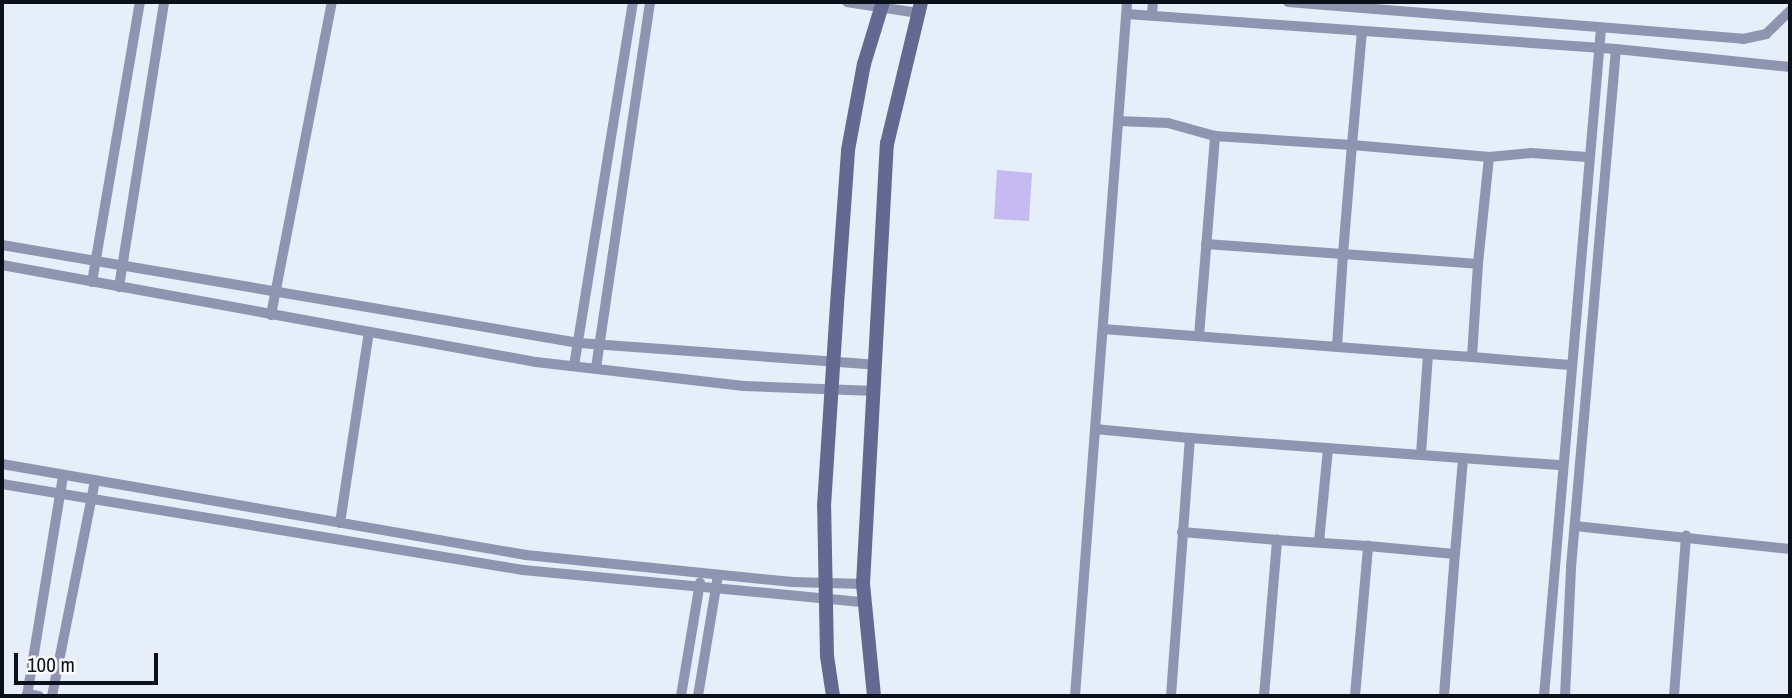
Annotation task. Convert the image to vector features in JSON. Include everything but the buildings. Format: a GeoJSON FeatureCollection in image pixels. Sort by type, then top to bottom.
{"type":"FeatureCollection","features":[{"type":"Feature","properties":{"kind":"main road"},"geometry":{"type":"LineString","coordinates":[[833,696],[824,583],[831,389],[848,150],[864,64],[883,4]]}},
{"type":"Feature","properties":{"kind":"main road"},"geometry":{"type":"LineString","coordinates":[[874,696],[863,584],[887,144],[919,7]]}},
{"type":"Feature","properties":{"kind":"street"},"geometry":{"type":"LineString","coordinates":[[92,282],[140,2]]}},
{"type":"Feature","properties":{"kind":"street"},"geometry":{"type":"LineString","coordinates":[[118,287],[164,2]]}},
{"type":"Feature","properties":{"kind":"street"},"geometry":{"type":"LineString","coordinates":[[271,315],[332,2]]}},
{"type":"Feature","properties":{"kind":"street"},"geometry":{"type":"LineString","coordinates":[[574,366],[633,2]]}},
{"type":"Feature","properties":{"kind":"street"},"geometry":{"type":"LineString","coordinates":[[596,368],[650,2]]}},
{"type":"Feature","properties":{"kind":"street"},"geometry":{"type":"LineString","coordinates":[[847,2],[919,7]]}},
{"type":"Feature","properties":{"kind":"street"},"geometry":{"type":"LineString","coordinates":[[1075,696],[1127,2]]}},
{"type":"Feature","properties":{"kind":"street"},"geometry":{"type":"LineString","coordinates":[[1152,15],[1153,2]]}},
{"type":"Feature","properties":{"kind":"street"},"geometry":{"type":"LineString","coordinates":[[1288,2],[1755,38],[1790,11]]}},
{"type":"Feature","properties":{"kind":"street"},"geometry":{"type":"LineString","coordinates":[[1126,14],[1616,49],[1790,66]]}},
{"type":"Feature","properties":{"kind":"street"},"geometry":{"type":"LineString","coordinates":[[1544,696],[1595,49],[1601,27]]}},
{"type":"Feature","properties":{"kind":"street"},"geometry":{"type":"LineString","coordinates":[[1337,347],[1362,31]]}},
{"type":"Feature","properties":{"kind":"street"},"geometry":{"type":"LineString","coordinates":[[1565,696],[1575,526],[1616,49]]}},
{"type":"Feature","properties":{"kind":"street"},"geometry":{"type":"LineString","coordinates":[[1118,121],[1168,123],[1215,136],[1489,157],[1531,153],[1587,157]]}},
{"type":"Feature","properties":{"kind":"street"},"geometry":{"type":"LineString","coordinates":[[1199,336],[1215,136]]}},
{"type":"Feature","properties":{"kind":"street"},"geometry":{"type":"LineString","coordinates":[[1472,357],[1489,157]]}},
{"type":"Feature","properties":{"kind":"street"},"geometry":{"type":"LineString","coordinates":[[1206,244],[1478,264]]}},
{"type":"Feature","properties":{"kind":"street"},"geometry":{"type":"LineString","coordinates":[[2,245],[123,268],[579,343],[876,365]]}},
{"type":"Feature","properties":{"kind":"street"},"geometry":{"type":"LineString","coordinates":[[2,265],[271,315],[574,366],[744,386],[875,391]]}},
{"type":"Feature","properties":{"kind":"street"},"geometry":{"type":"LineString","coordinates":[[1103,329],[1570,365]]}},
{"type":"Feature","properties":{"kind":"street"},"geometry":{"type":"LineString","coordinates":[[340,523],[369,332]]}},
{"type":"Feature","properties":{"kind":"street"},"geometry":{"type":"LineString","coordinates":[[1421,455],[1428,354]]}},
{"type":"Feature","properties":{"kind":"street"},"geometry":{"type":"LineString","coordinates":[[1095,429],[1562,465]]}},
{"type":"Feature","properties":{"kind":"street"},"geometry":{"type":"LineString","coordinates":[[1171,696],[1190,438]]}},
{"type":"Feature","properties":{"kind":"street"},"geometry":{"type":"LineString","coordinates":[[1319,542],[1328,448]]}},
{"type":"Feature","properties":{"kind":"street"},"geometry":{"type":"LineString","coordinates":[[1444,696],[1463,458]]}},
{"type":"Feature","properties":{"kind":"street"},"geometry":{"type":"LineString","coordinates":[[2,464],[526,555],[718,575],[863,584]]}},
{"type":"Feature","properties":{"kind":"street"},"geometry":{"type":"LineString","coordinates":[[39,696],[27,695],[63,475]]}},
{"type":"Feature","properties":{"kind":"street"},"geometry":{"type":"LineString","coordinates":[[52,696],[95,480]]}},
{"type":"Feature","properties":{"kind":"street"},"geometry":{"type":"LineString","coordinates":[[2,484],[523,570],[825,601],[864,602]]}},
{"type":"Feature","properties":{"kind":"street"},"geometry":{"type":"LineString","coordinates":[[1575,526],[1686,535],[1790,549]]}},
{"type":"Feature","properties":{"kind":"street"},"geometry":{"type":"LineString","coordinates":[[1182,533],[1455,554]]}},
{"type":"Feature","properties":{"kind":"street"},"geometry":{"type":"LineString","coordinates":[[1674,696],[1686,535]]}},
{"type":"Feature","properties":{"kind":"street"},"geometry":{"type":"LineString","coordinates":[[1264,696],[1277,540]]}},
{"type":"Feature","properties":{"kind":"street"},"geometry":{"type":"LineString","coordinates":[[1355,696],[1368,546]]}},
{"type":"Feature","properties":{"kind":"street"},"geometry":{"type":"LineString","coordinates":[[681,696],[702,573]]}},
{"type":"Feature","properties":{"kind":"street"},"geometry":{"type":"LineString","coordinates":[[698,696],[718,575]]}},
{"type":"Feature","properties":{"kind":"shaded area"},"geometry":{"type":"Polygon","coordinates":[[[997,170],[1032,173],[1029,221],[994,219],[997,170]]]}}]}
